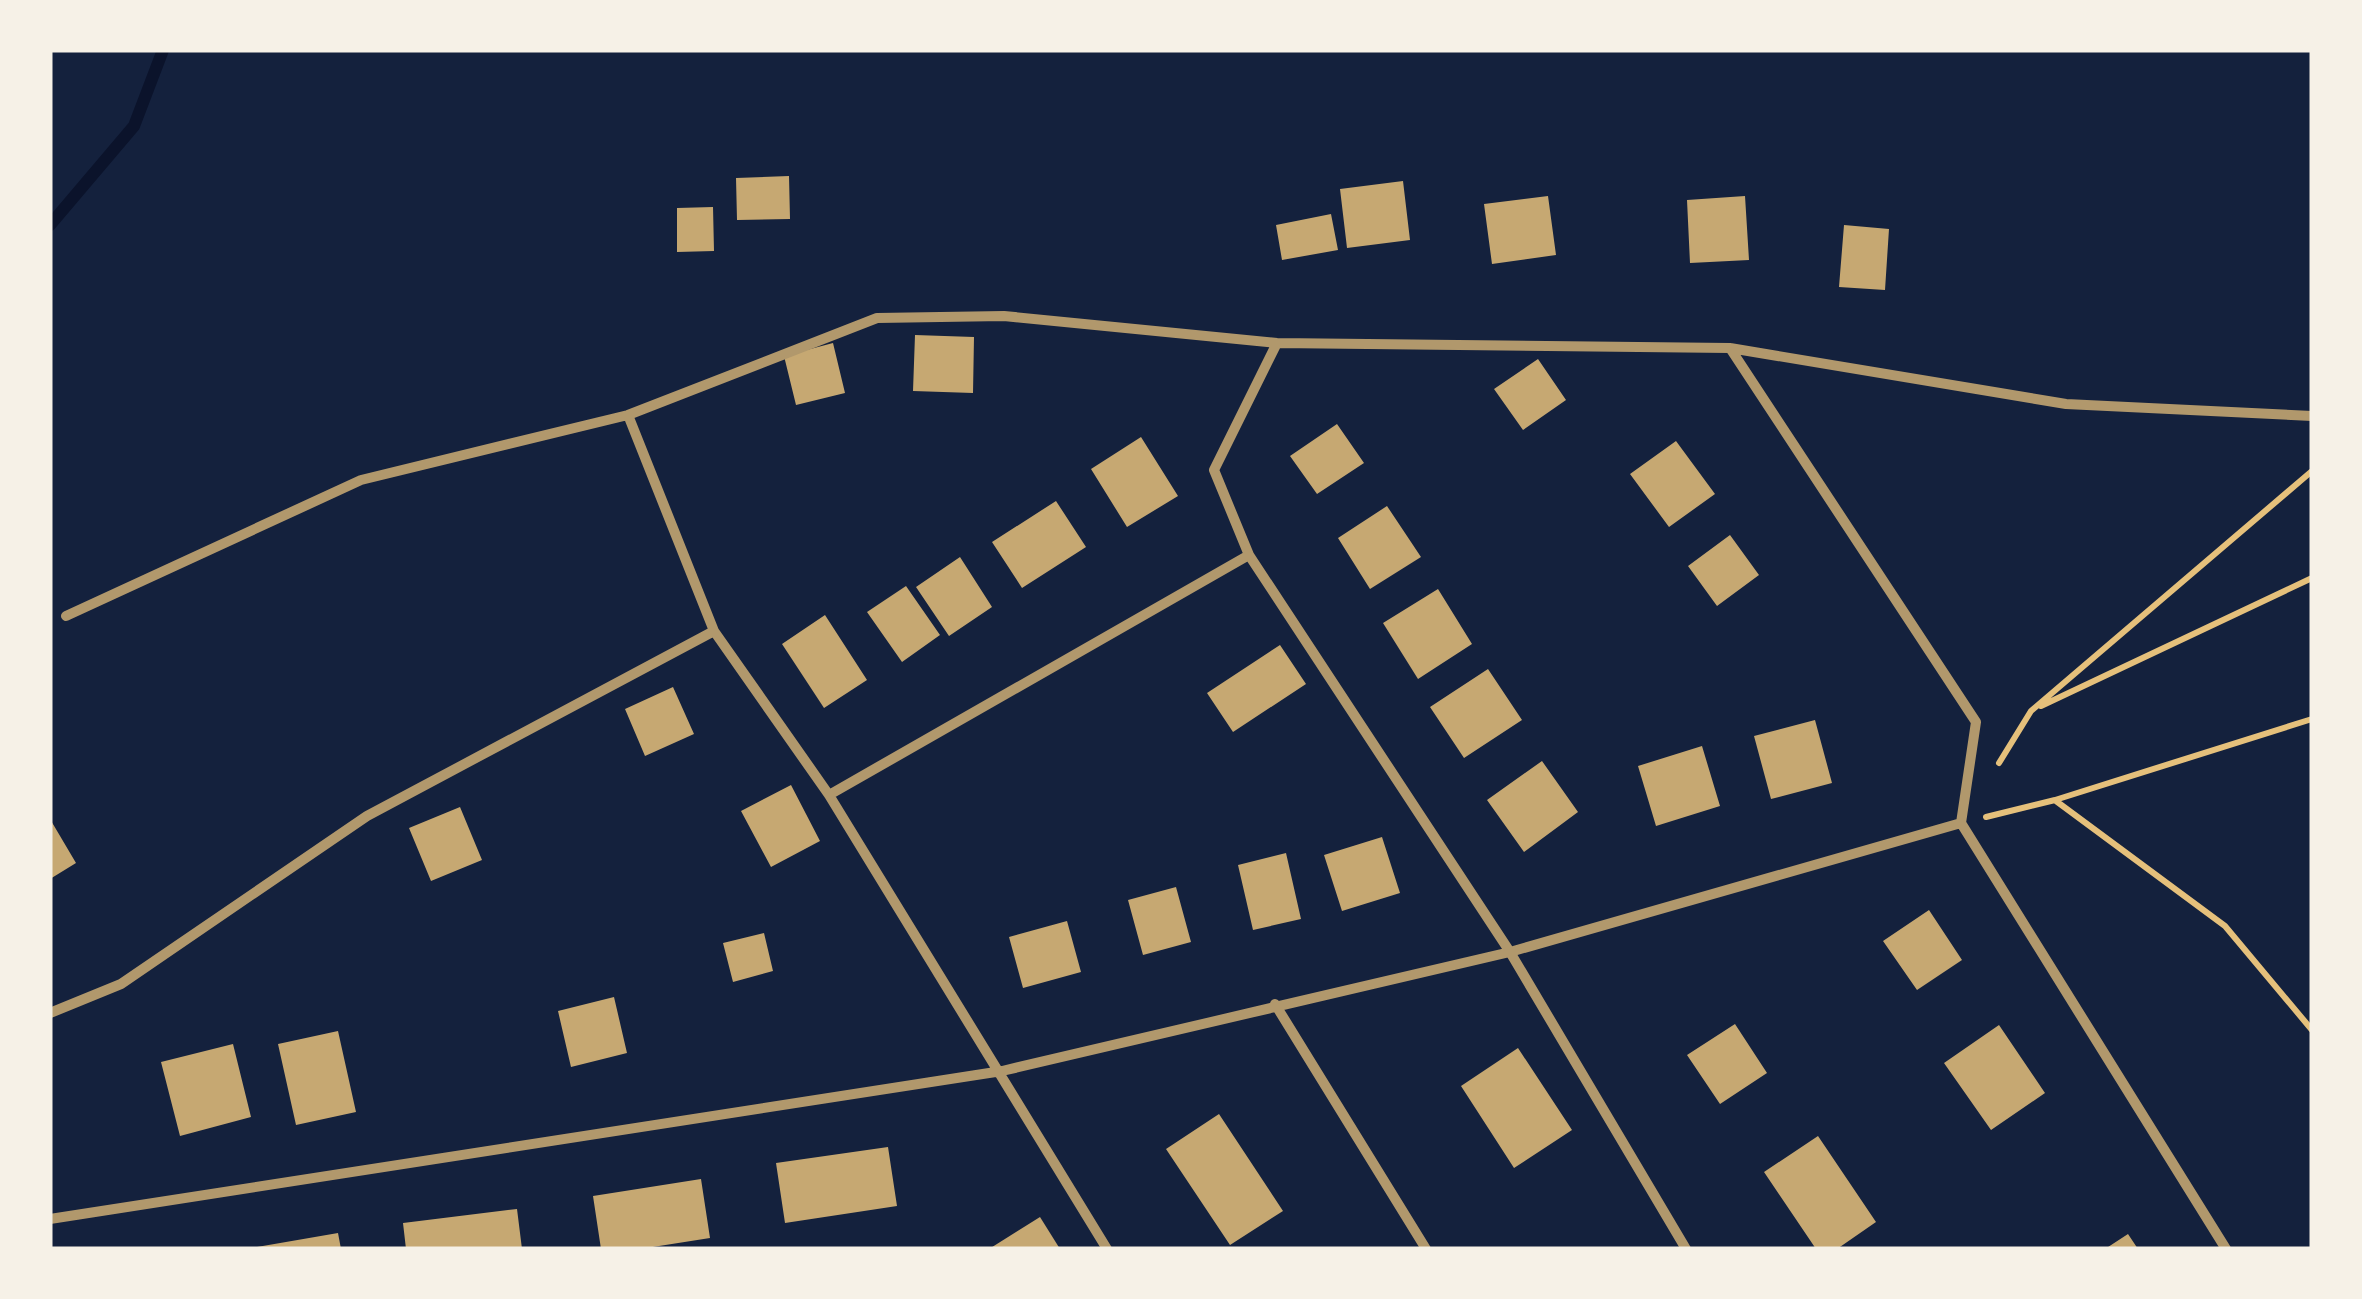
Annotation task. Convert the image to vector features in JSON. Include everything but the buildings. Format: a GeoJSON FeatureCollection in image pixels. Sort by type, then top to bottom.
{"type":"FeatureCollection","features":[{"type":"Feature","properties":{"kind":"street"},"geometry":{"type":"LineString","coordinates":[[66,616],[361,480],[628,414],[877,318],[1004,316],[1277,343],[1730,348],[2066,404],[2312,416]]}},
{"type":"Feature","properties":{"kind":"street"},"geometry":{"type":"LineString","coordinates":[[1277,343],[1214,470],[1249,554],[1510,952],[1686,1249]]}},
{"type":"Feature","properties":{"kind":"street"},"geometry":{"type":"LineString","coordinates":[[1730,348],[1976,722],[1961,823],[2226,1249]]}},
{"type":"Feature","properties":{"kind":"street"},"geometry":{"type":"LineString","coordinates":[[628,414],[714,631],[830,795],[972,1032],[1002,1071],[1107,1249]]}},
{"type":"Feature","properties":{"kind":"street"},"geometry":{"type":"LineString","coordinates":[[830,795],[1249,554]]}},
{"type":"Feature","properties":{"kind":"street"},"geometry":{"type":"LineString","coordinates":[[50,1013],[120,984],[366,816],[714,631]]}},
{"type":"Feature","properties":{"kind":"street"},"geometry":{"type":"LineString","coordinates":[[50,1219],[1002,1071],[1510,952],[1961,823]]}},
{"type":"Feature","properties":{"kind":"street"},"geometry":{"type":"LineString","coordinates":[[1275,1004],[1426,1249]]}},
{"type":"Feature","properties":{"kind":"path"},"geometry":{"type":"LineString","coordinates":[[1991,775],[2031,710],[2312,471]]}},
{"type":"Feature","properties":{"kind":"path"},"geometry":{"type":"LineString","coordinates":[[2031,710],[2312,578]]}},
{"type":"Feature","properties":{"kind":"path"},"geometry":{"type":"LineString","coordinates":[[1961,823],[2055,800],[2312,719]]}},
{"type":"Feature","properties":{"kind":"path"},"geometry":{"type":"LineString","coordinates":[[2055,800],[2225,926],[2312,1030]]}},
{"type":"Feature","properties":{"kind":"waterway"},"geometry":{"type":"LineString","coordinates":[[50,225],[134,126],[163,50]]}}]}
